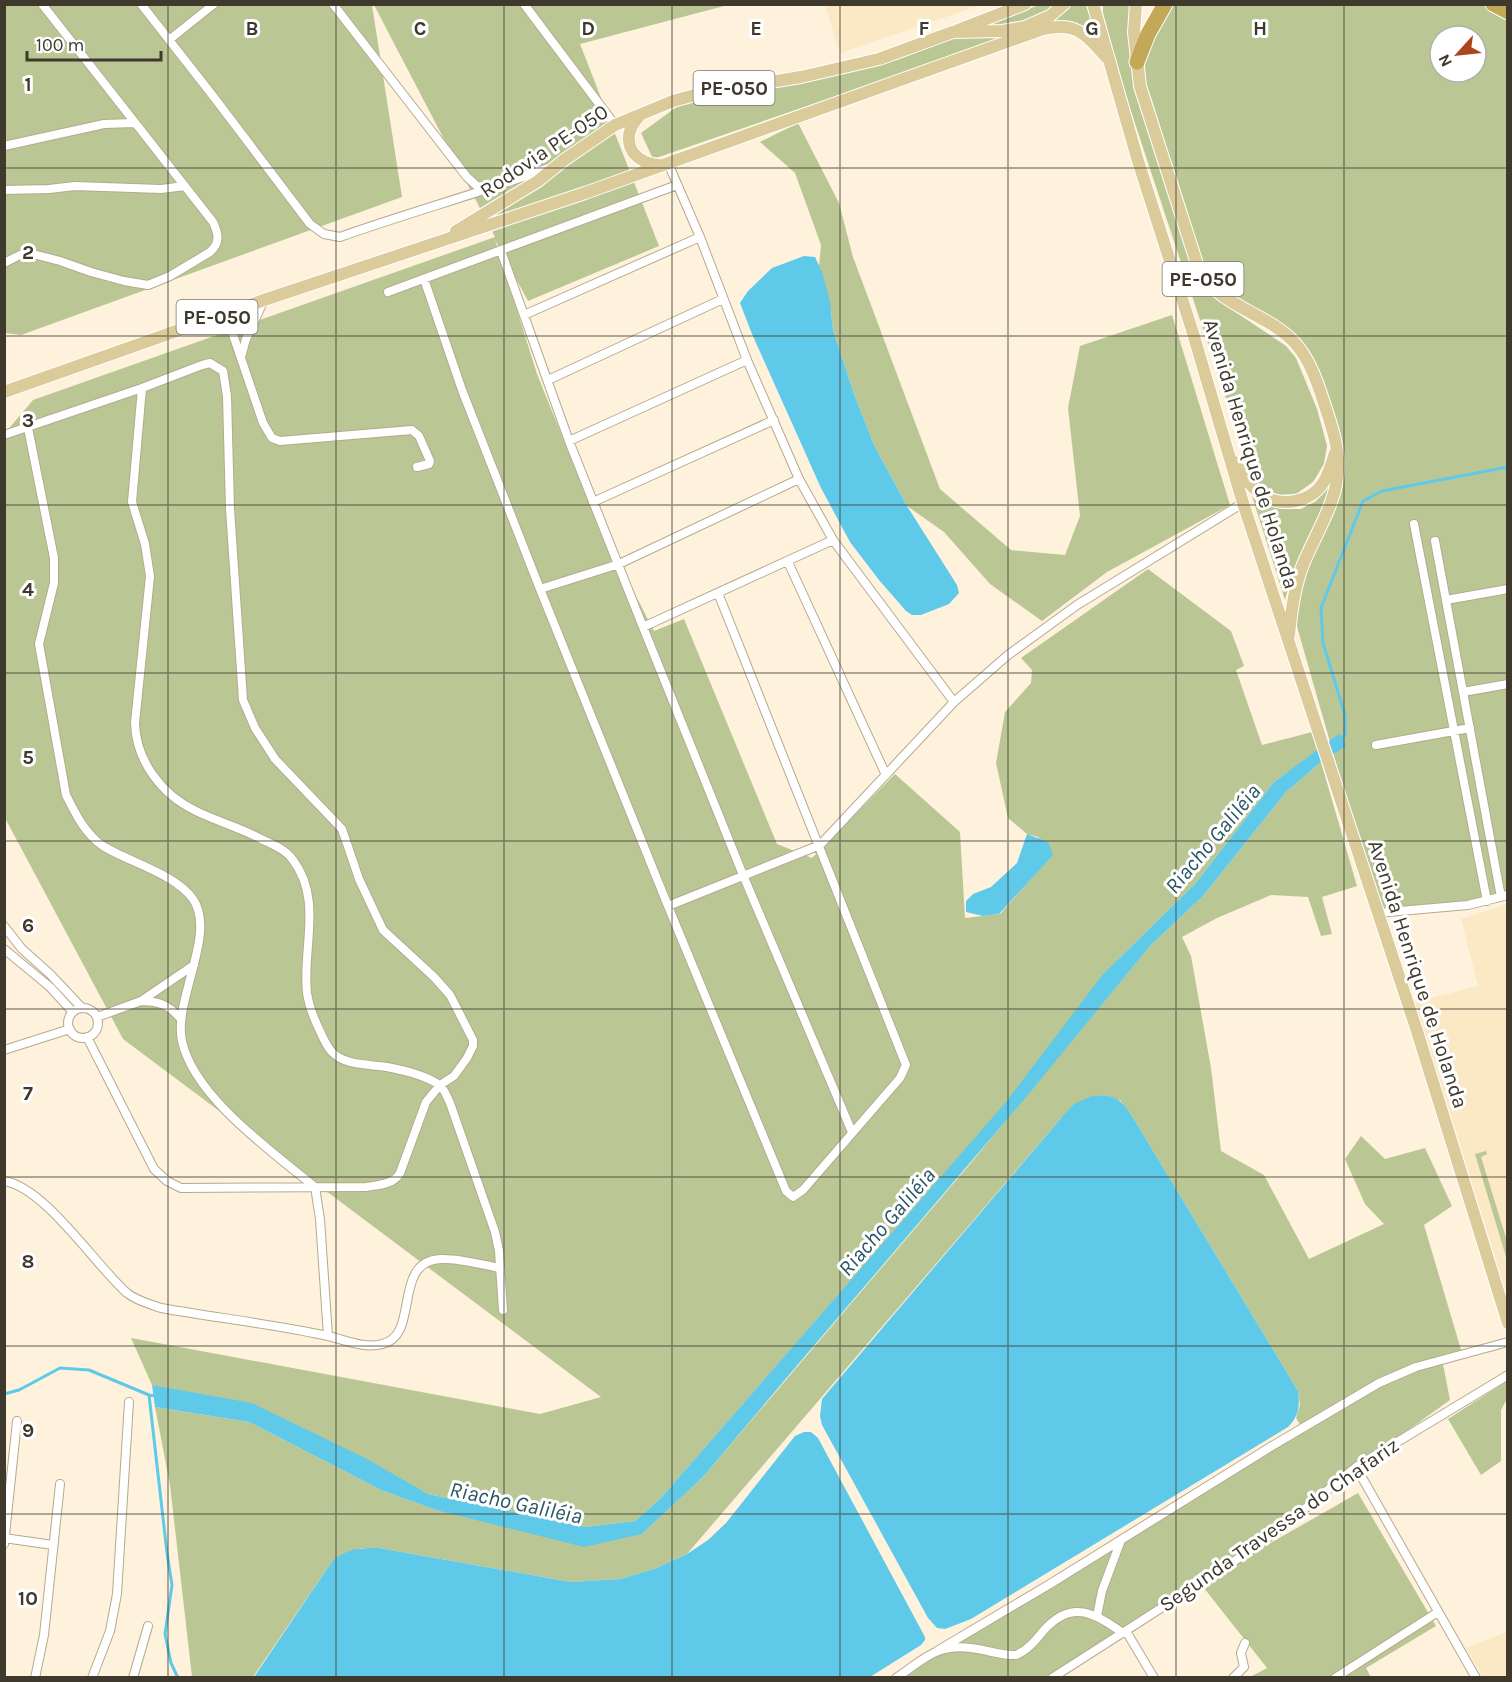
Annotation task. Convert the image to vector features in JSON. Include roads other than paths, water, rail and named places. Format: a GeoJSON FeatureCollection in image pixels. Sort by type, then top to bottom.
{"type":"FeatureCollection","features":[{"type":"Feature","properties":{"kind":"highway"},"geometry":{"type":"LineString","coordinates":[[1137,62],[1148,34],[1165,4]]}},
{"type":"Feature","properties":{"kind":"highway"},"geometry":{"type":"LineString","coordinates":[[1493,4],[1508,12]]}},
{"type":"Feature","properties":{"kind":"main road"},"geometry":{"type":"LineString","coordinates":[[953,32],[1025,4]]}},
{"type":"Feature","properties":{"kind":"main road","name":"Rodovia PE-050"},"geometry":{"type":"LineString","coordinates":[[431,245],[538,181],[615,125],[673,101],[702,93],[801,77],[879,59],[953,32],[1002,32],[1025,27],[1050,16],[1064,4]]}},
{"type":"Feature","properties":{"kind":"main road","name":"Avenida Henrique de Holanda"},"geometry":{"type":"LineString","coordinates":[[1093,4],[1243,503],[1416,1028],[1508,1323]]}},
{"type":"Feature","properties":{"kind":"main road","name":"Avenida Henrique de Holanda"},"geometry":{"type":"LineString","coordinates":[[1136,4],[1134,32],[1140,86],[1203,278],[1226,297],[1287,335],[1304,353],[1318,384],[1331,423],[1338,468],[1337,484],[1301,570],[1288,639]]}},
{"type":"Feature","properties":{"kind":"main road","name":"Rodovia PE-050"},"geometry":{"type":"LineString","coordinates":[[4,392],[264,300],[664,164],[1040,30],[1055,26],[1070,27],[1091,42],[1110,63]]}},
{"type":"Feature","properties":{"kind":"main road"},"geometry":{"type":"LineString","coordinates":[[640,114],[632,123],[628,135],[630,147],[636,158],[647,164],[664,164]]}},
{"type":"Feature","properties":{"kind":"main road"},"geometry":{"type":"LineString","coordinates":[[1228,451],[1242,473],[1260,494],[1270,499],[1287,502],[1299,501],[1309,496],[1323,483],[1336,449]]}},
{"type":"Feature","properties":{"kind":"street"},"geometry":{"type":"LineString","coordinates":[[4,263],[20,255],[33,254],[124,281],[148,285],[210,252],[215,248],[218,240],[218,233],[213,222],[42,4]]}},
{"type":"Feature","properties":{"kind":"street"},"geometry":{"type":"LineString","coordinates":[[141,4],[310,224],[324,234],[340,237],[558,165]]}},
{"type":"Feature","properties":{"kind":"street"},"geometry":{"type":"LineString","coordinates":[[169,40],[214,4]]}},
{"type":"Feature","properties":{"kind":"street"},"geometry":{"type":"LineString","coordinates":[[333,4],[462,172],[477,186],[495,187]]}},
{"type":"Feature","properties":{"kind":"street"},"geometry":{"type":"LineString","coordinates":[[524,4],[615,125]]}},
{"type":"Feature","properties":{"kind":"street"},"geometry":{"type":"LineString","coordinates":[[4,146],[104,124],[134,123]]}},
{"type":"Feature","properties":{"kind":"street"},"geometry":{"type":"LineString","coordinates":[[664,164],[677,185],[700,237],[747,360],[799,479],[833,540],[954,702]]}},
{"type":"Feature","properties":{"kind":"street"},"geometry":{"type":"LineString","coordinates":[[388,292],[677,185]]}},
{"type":"Feature","properties":{"kind":"street"},"geometry":{"type":"LineString","coordinates":[[4,190],[75,186],[161,189],[185,186]]}},
{"type":"Feature","properties":{"kind":"street"},"geometry":{"type":"LineString","coordinates":[[524,315],[700,237]]}},
{"type":"Feature","properties":{"kind":"street"},"geometry":{"type":"LineString","coordinates":[[501,251],[593,502],[743,875],[852,1132]]}},
{"type":"Feature","properties":{"kind":"street"},"geometry":{"type":"LineString","coordinates":[[424,279],[462,390],[668,906],[789,1195],[795,1197],[900,1078],[906,1065],[718,593]]}},
{"type":"Feature","properties":{"kind":"street"},"geometry":{"type":"LineString","coordinates":[[548,380],[723,298]]}},
{"type":"Feature","properties":{"kind":"street"},"geometry":{"type":"LineString","coordinates":[[241,357],[246,339],[264,300]]}},
{"type":"Feature","properties":{"kind":"street"},"geometry":{"type":"LineString","coordinates":[[226,314],[266,429],[276,441],[412,430],[419,436],[430,461],[429,464],[417,467]]}},
{"type":"Feature","properties":{"kind":"street"},"geometry":{"type":"LineString","coordinates":[[569,441],[747,360]]}},
{"type":"Feature","properties":{"kind":"street"},"geometry":{"type":"LineString","coordinates":[[4,435],[142,388],[202,364],[210,363],[223,371],[227,396],[230,508],[243,700],[255,728],[275,759],[342,829],[359,879],[383,930],[450,994],[466,1023],[473,1046],[468,1058],[454,1076],[440,1085],[426,1102],[397,1178],[387,1184],[366,1187],[181,1188],[167,1181],[154,1169],[87,1037]]}},
{"type":"Feature","properties":{"kind":"street"},"geometry":{"type":"LineString","coordinates":[[142,388],[132,502],[145,544],[150,576],[135,723],[135,736],[139,750],[154,777],[181,803],[256,836],[292,857],[299,868],[310,911],[307,993],[326,1045],[333,1054],[344,1060],[412,1073],[440,1085],[450,1103],[491,1220],[499,1251],[504,1310]]}},
{"type":"Feature","properties":{"kind":"street"},"geometry":{"type":"LineString","coordinates":[[593,502],[774,420]]}},
{"type":"Feature","properties":{"kind":"street"},"geometry":{"type":"LineString","coordinates":[[28,428],[54,558],[53,590],[39,644],[66,795],[76,815],[90,834],[103,846],[160,874],[193,899],[200,914],[200,926],[194,965],[180,1018],[181,1040],[186,1057],[195,1074],[207,1089],[250,1133],[315,1187],[320,1219],[328,1336]]}},
{"type":"Feature","properties":{"kind":"street"},"geometry":{"type":"LineString","coordinates":[[540,589],[619,564],[799,479]]}},
{"type":"Feature","properties":{"kind":"street"},"geometry":{"type":"LineString","coordinates":[[668,906],[820,845],[954,702],[1008,655],[1077,605],[1243,503]]}},
{"type":"Feature","properties":{"kind":"street"},"geometry":{"type":"LineString","coordinates":[[1414,524],[1487,901]]}},
{"type":"Feature","properties":{"kind":"street"},"geometry":{"type":"LineString","coordinates":[[643,627],[833,540]]}},
{"type":"Feature","properties":{"kind":"street"},"geometry":{"type":"LineString","coordinates":[[1377,913],[1468,905],[1504,896],[1435,541]]}},
{"type":"Feature","properties":{"kind":"street"},"geometry":{"type":"LineString","coordinates":[[788,562],[886,775]]}},
{"type":"Feature","properties":{"kind":"street"},"geometry":{"type":"LineString","coordinates":[[1446,600],[1508,589]]}},
{"type":"Feature","properties":{"kind":"street"},"geometry":{"type":"LineString","coordinates":[[1463,692],[1508,684]]}},
{"type":"Feature","properties":{"kind":"street"},"geometry":{"type":"LineString","coordinates":[[1376,745],[1470,728]]}},
{"type":"Feature","properties":{"kind":"street"},"geometry":{"type":"LineString","coordinates":[[1470,811],[1485,807]]}},
{"type":"Feature","properties":{"kind":"street"},"geometry":{"type":"LineString","coordinates":[[4,926],[22,949],[50,974],[82,1008],[91,1010],[97,1017],[97,1029],[87,1037],[79,1037],[70,1029],[69,1020],[73,1012],[82,1008]]}},
{"type":"Feature","properties":{"kind":"street"},"geometry":{"type":"LineString","coordinates":[[4,949],[50,987],[73,1012]]}},
{"type":"Feature","properties":{"kind":"street"},"geometry":{"type":"LineString","coordinates":[[97,1017],[141,1001],[194,965]]}},
{"type":"Feature","properties":{"kind":"street"},"geometry":{"type":"LineString","coordinates":[[141,1001],[166,1005],[180,1018]]}},
{"type":"Feature","properties":{"kind":"street"},"geometry":{"type":"LineString","coordinates":[[4,1050],[70,1029]]}},
{"type":"Feature","properties":{"kind":"street"},"geometry":{"type":"LineString","coordinates":[[4,1181],[21,1186],[42,1203],[128,1294],[142,1302],[161,1308],[328,1336],[359,1344],[374,1346],[390,1342],[399,1334],[413,1275],[428,1261],[442,1258],[500,1268]]}},
{"type":"Feature","properties":{"kind":"street"},"geometry":{"type":"LineString","coordinates":[[896,1677],[1379,1383],[1416,1367],[1508,1342]]}},
{"type":"Feature","properties":{"kind":"street","name":"Segunda Travessa do Chafariz"},"geometry":{"type":"LineString","coordinates":[[1052,1677],[1276,1532],[1356,1467],[1508,1375]]}},
{"type":"Feature","properties":{"kind":"street"},"geometry":{"type":"LineString","coordinates":[[92,1677],[110,1631],[117,1594],[129,1402]]}},
{"type":"Feature","properties":{"kind":"street"},"geometry":{"type":"LineString","coordinates":[[17,1421],[5,1540],[53,1545]]}},
{"type":"Feature","properties":{"kind":"street"},"geometry":{"type":"LineString","coordinates":[[1356,1467],[1476,1677]]}},
{"type":"Feature","properties":{"kind":"street"},"geometry":{"type":"LineString","coordinates":[[35,1677],[44,1635],[60,1484]]}},
{"type":"Feature","properties":{"kind":"street"},"geometry":{"type":"LineString","coordinates":[[1097,1616],[1102,1591],[1121,1538]]}},
{"type":"Feature","properties":{"kind":"street"},"geometry":{"type":"LineString","coordinates":[[937,1650],[958,1646],[1016,1654],[1030,1646],[1059,1617],[1077,1611],[1097,1616],[1124,1632],[1154,1677]]}},
{"type":"Feature","properties":{"kind":"street"},"geometry":{"type":"LineString","coordinates":[[1335,1677],[1438,1612]]}},
{"type":"Feature","properties":{"kind":"street"},"geometry":{"type":"LineString","coordinates":[[134,1677],[148,1626]]}},
{"type":"Feature","properties":{"kind":"street"},"geometry":{"type":"LineString","coordinates":[[1233,1677],[1243,1669],[1244,1662],[1241,1653],[1245,1643]]}},
{"type":"Feature","properties":{"kind":"water"},"geometry":{"type":"Polygon","coordinates":[[[804,256],[815,257],[822,272],[830,301],[833,330],[874,445],[907,506],[957,585],[959,593],[949,604],[921,615],[912,615],[906,611],[850,542],[821,488],[740,303],[748,291],[772,268],[804,256]]]}},
{"type":"Feature","properties":{"kind":"water"},"geometry":{"type":"Polygon","coordinates":[[[1340,733],[1346,746],[1321,762],[1286,792],[1203,896],[1150,946],[1027,1096],[704,1476],[642,1534],[584,1547],[436,1510],[381,1490],[249,1422],[155,1407],[152,1385],[252,1403],[367,1459],[428,1494],[586,1527],[635,1521],[660,1499],[1006,1102],[1103,974],[1195,884],[1274,782],[1340,733]]]}},
{"type":"Feature","properties":{"kind":"water"},"geometry":{"type":"Polygon","coordinates":[[[1027,834],[1048,842],[1053,855],[999,914],[983,916],[966,912],[966,901],[973,894],[991,887],[1017,863],[1027,834]]]}},
{"type":"Feature","properties":{"kind":"water"},"geometry":{"type":"Polygon","coordinates":[[[1092,1096],[1115,1098],[1132,1116],[1298,1391],[1298,1411],[1288,1427],[971,1619],[945,1629],[937,1628],[928,1618],[822,1425],[820,1416],[822,1399],[1062,1117],[1074,1104],[1092,1096]]]}},
{"type":"Feature","properties":{"kind":"water"},"geometry":{"type":"Polygon","coordinates":[[[811,1432],[818,1438],[925,1637],[921,1645],[870,1677],[254,1677],[333,1560],[345,1553],[379,1548],[571,1582],[620,1579],[654,1569],[687,1554],[708,1540],[726,1523],[795,1436],[811,1432]]]}},
{"type":"Feature","properties":{"kind":"waterway","name":"Riacho Galiléia"},"geometry":{"type":"LineString","coordinates":[[1340,741],[1345,735],[1345,715],[1323,643],[1321,608],[1363,501],[1382,491],[1508,467]]}},
{"type":"Feature","properties":{"kind":"waterway","name":"Riacho Galiléia"},"geometry":{"type":"LineString","coordinates":[[4,1394],[19,1390],[60,1368],[89,1370],[155,1396]]}},
{"type":"Feature","properties":{"kind":"waterway"},"geometry":{"type":"LineString","coordinates":[[149,1395],[172,1585],[165,1634],[171,1663],[178,1678]]}}]}
